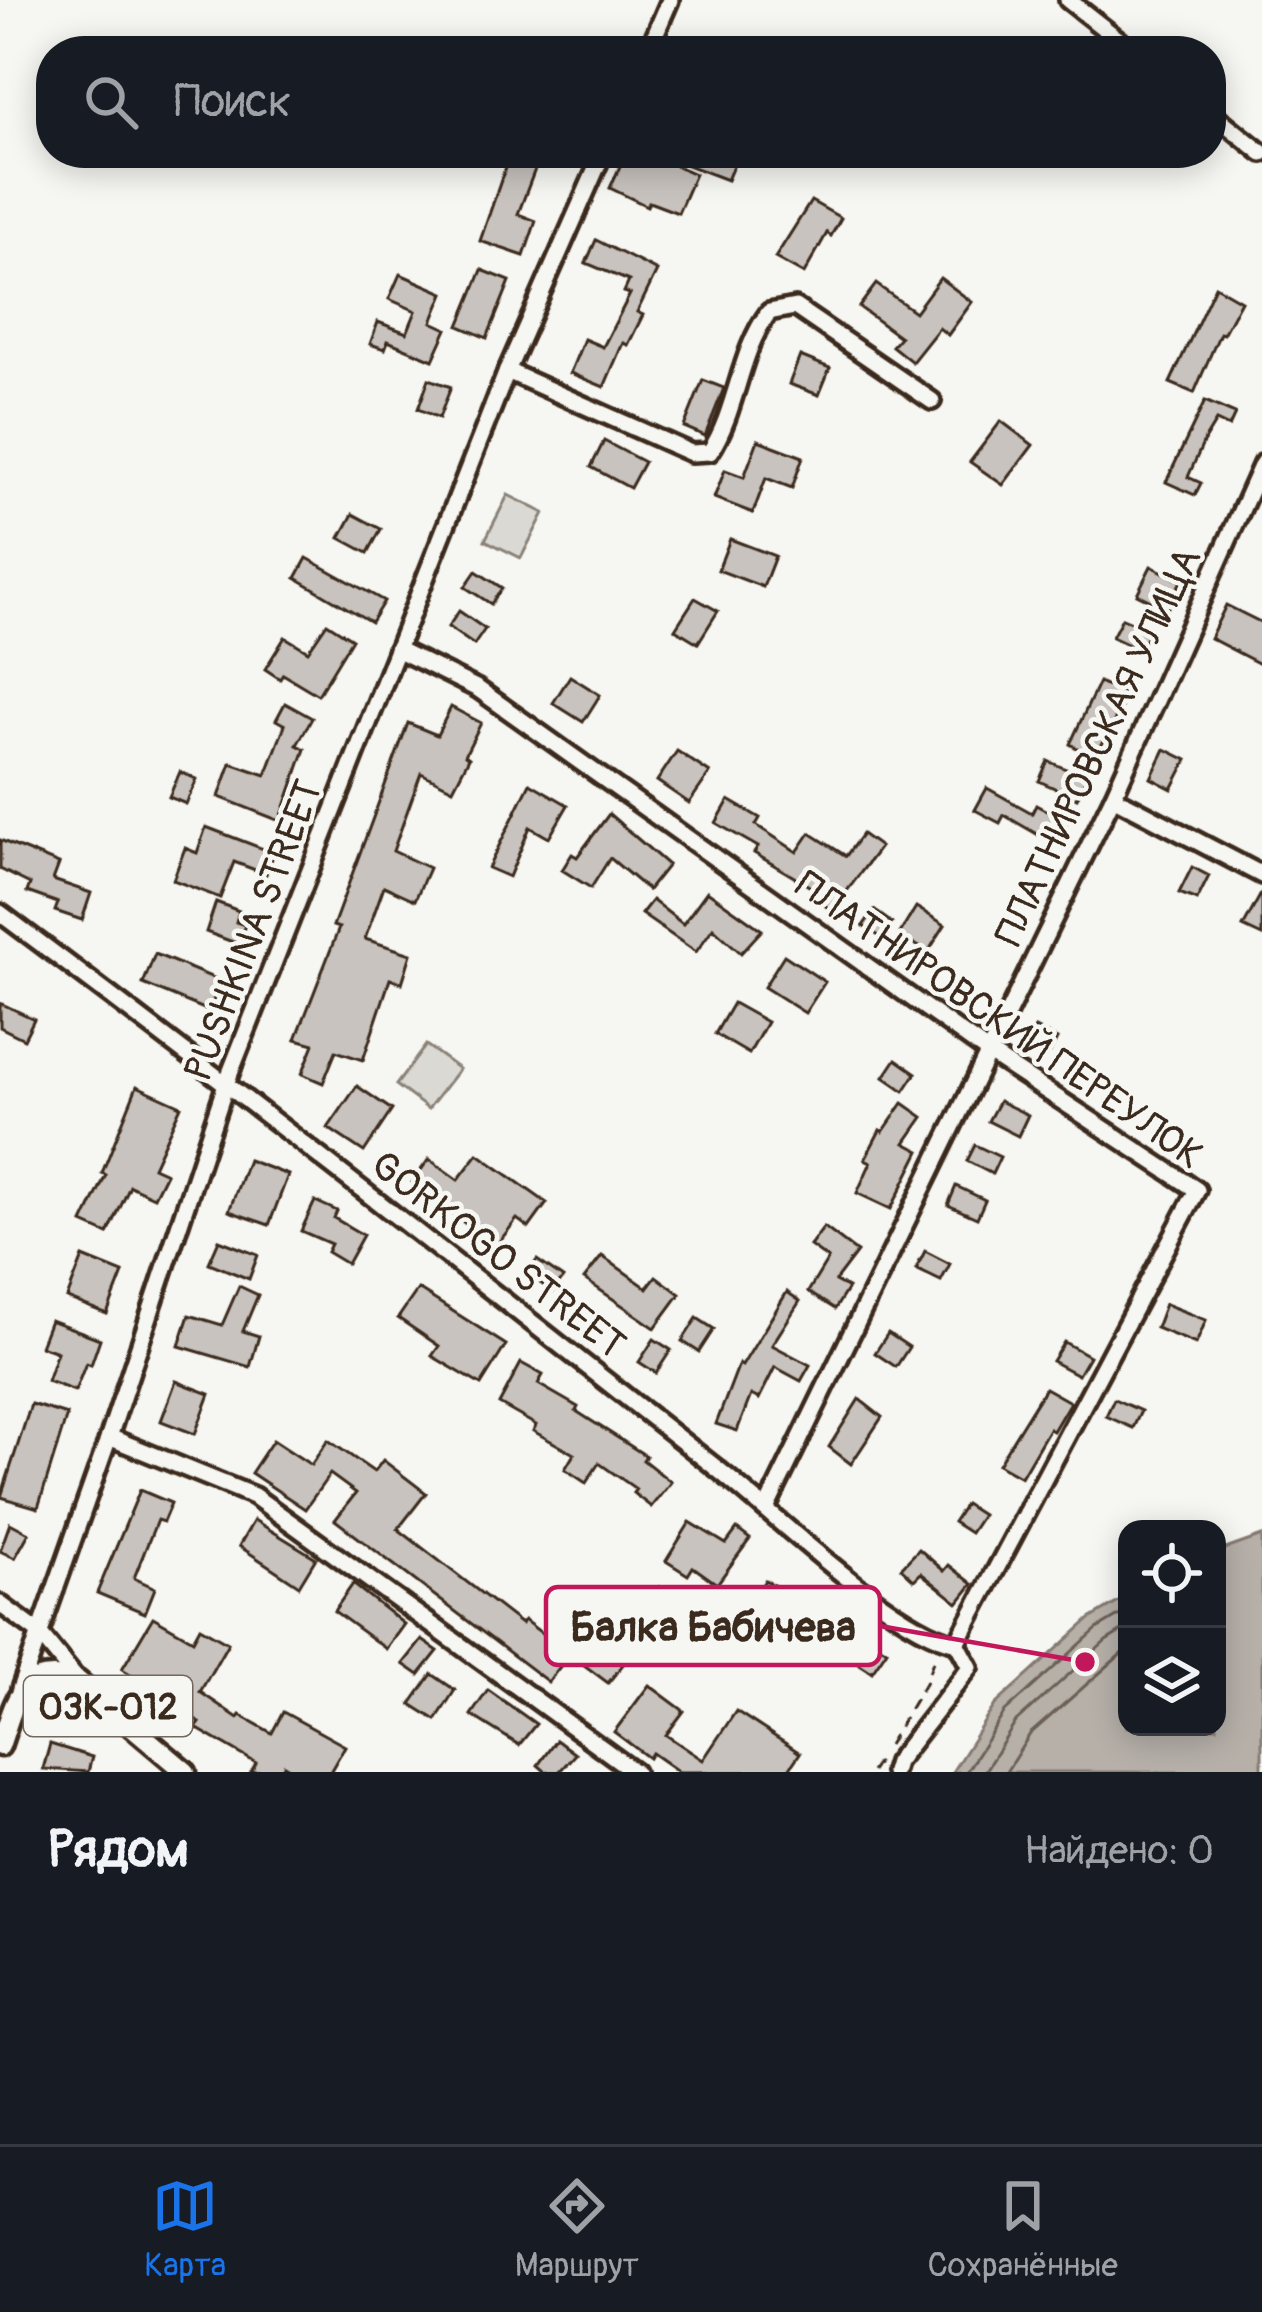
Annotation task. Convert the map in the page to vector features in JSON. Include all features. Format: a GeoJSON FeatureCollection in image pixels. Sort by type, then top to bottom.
{"type":"FeatureCollection","features":[{"type":"Feature","properties":{"kind":"main road","name":"03К-012"},"geometry":{"type":"LineString","coordinates":[[20,1689],[37,1678],[59,1675],[78,1681],[186,1772]]}},
{"type":"Feature","properties":{"kind":"main road","name":"PUSHKINA STREET"},"geometry":{"type":"LineString","coordinates":[[0,1745],[20,1689]]}},
{"type":"Feature","properties":{"kind":"street"},"geometry":{"type":"LineString","coordinates":[[654,36],[670,0]]}},
{"type":"Feature","properties":{"kind":"street"},"geometry":{"type":"LineString","coordinates":[[1068,0],[1114,36]]}},
{"type":"Feature","properties":{"kind":"street"},"geometry":{"type":"LineString","coordinates":[[1088,16],[1100,0]]}},
{"type":"Feature","properties":{"kind":"street"},"geometry":{"type":"LineString","coordinates":[[1226,124],[1262,153]]}},
{"type":"Feature","properties":{"kind":"street","name":"PUSHKINA STREET"},"geometry":{"type":"LineString","coordinates":[[20,1689],[227,1081],[506,371],[596,168]]}},
{"type":"Feature","properties":{"kind":"street"},"geometry":{"type":"LineString","coordinates":[[506,371],[691,453],[710,452],[722,433],[755,330],[769,313],[795,307],[932,401]]}},
{"type":"Feature","properties":{"kind":"street","name":"ПЛАТНИРОВСКАЯ УЛИЦА"},"geometry":{"type":"LineString","coordinates":[[766,1507],[1113,797],[1262,464]]}},
{"type":"Feature","properties":{"kind":"street","name":"ПЛАТНИРОВСКИЙ ПЕРЕУЛОК"},"geometry":{"type":"LineString","coordinates":[[397,649],[478,689],[989,1053],[1197,1190],[957,1643],[970,1667],[893,1772]]}},
{"type":"Feature","properties":{"kind":"street"},"geometry":{"type":"LineString","coordinates":[[1113,797],[1262,875]]}},
{"type":"Feature","properties":{"kind":"street","name":"GORKOGO STREET"},"geometry":{"type":"LineString","coordinates":[[0,913],[227,1081],[861,1587],[938,1639],[957,1643]]}},
{"type":"Feature","properties":{"kind":"street"},"geometry":{"type":"LineString","coordinates":[[109,1437],[254,1496],[635,1772]]}},
{"type":"Feature","properties":{"kind":"street"},"geometry":{"type":"LineString","coordinates":[[0,1604],[38,1632],[78,1681]]}},
{"type":"Feature","properties":{"kind":"path"},"geometry":{"type":"LineString","coordinates":[[871,1772],[925,1683],[936,1660],[938,1639]]}},
{"type":"Feature","properties":{"kind":"shaded area"},"geometry":{"type":"Polygon","coordinates":[[[508,495],[544,513],[521,558],[485,540],[508,495]]]}},
{"type":"Feature","properties":{"kind":"shaded area"},"geometry":{"type":"Polygon","coordinates":[[[426,1045],[459,1069],[428,1109],[396,1085],[426,1045]]]}},
{"type":"Feature","properties":{"kind":"water"},"geometry":{"type":"Polygon","coordinates":[[[1262,1536],[1262,1772],[952,1772],[995,1705],[1090,1619],[1118,1602],[1118,1736],[1226,1736],[1226,1549],[1262,1536]]]}},
{"type":"Feature","properties":{"kind":"building"},"geometry":{"type":"Polygon","coordinates":[[[505,168],[535,168],[518,214],[536,221],[524,256],[480,241],[505,168]]]}},
{"type":"Feature","properties":{"kind":"building"},"geometry":{"type":"Polygon","coordinates":[[[619,168],[681,168],[695,174],[678,213],[649,202],[647,206],[610,188],[619,168]]]}},
{"type":"Feature","properties":{"kind":"building"},"geometry":{"type":"Polygon","coordinates":[[[695,168],[732,168],[727,180],[695,168]]]}},
{"type":"Feature","properties":{"kind":"building"},"geometry":{"type":"Polygon","coordinates":[[[811,201],[841,218],[804,274],[775,258],[811,201]]]}},
{"type":"Feature","properties":{"kind":"building"},"geometry":{"type":"Polygon","coordinates":[[[596,240],[657,271],[637,312],[643,315],[628,345],[623,343],[604,387],[570,373],[584,339],[603,347],[630,294],[624,292],[629,281],[586,263],[596,240]]]}},
{"type":"Feature","properties":{"kind":"building"},"geometry":{"type":"Polygon","coordinates":[[[482,270],[510,281],[487,338],[459,326],[482,270]]]}},
{"type":"Feature","properties":{"kind":"building"},"geometry":{"type":"Polygon","coordinates":[[[400,274],[444,293],[432,322],[447,329],[433,360],[388,341],[385,349],[370,344],[378,322],[407,333],[416,311],[389,299],[400,274]]]}},
{"type":"Feature","properties":{"kind":"building"},"geometry":{"type":"Polygon","coordinates":[[[940,278],[972,302],[948,335],[939,328],[912,362],[892,346],[900,337],[859,307],[876,284],[915,312],[940,278]]]}},
{"type":"Feature","properties":{"kind":"building"},"geometry":{"type":"Polygon","coordinates":[[[1215,286],[1241,301],[1220,333],[1194,393],[1170,383],[1215,286]]]}},
{"type":"Feature","properties":{"kind":"building"},"geometry":{"type":"Polygon","coordinates":[[[800,356],[830,368],[819,395],[789,384],[800,356]]]}},
{"type":"Feature","properties":{"kind":"building"},"geometry":{"type":"Polygon","coordinates":[[[429,379],[451,387],[439,418],[418,409],[429,379]]]}},
{"type":"Feature","properties":{"kind":"building"},"geometry":{"type":"Polygon","coordinates":[[[703,380],[724,388],[705,436],[684,427],[703,380]]]}},
{"type":"Feature","properties":{"kind":"building"},"geometry":{"type":"Polygon","coordinates":[[[1205,401],[1235,414],[1229,427],[1216,421],[1205,439],[1188,477],[1201,483],[1195,495],[1166,482],[1205,401]]]}},
{"type":"Feature","properties":{"kind":"building"},"geometry":{"type":"Polygon","coordinates":[[[1001,421],[1033,445],[1003,485],[970,462],[1001,421]]]}},
{"type":"Feature","properties":{"kind":"building"},"geometry":{"type":"Polygon","coordinates":[[[758,440],[803,457],[792,488],[766,478],[753,513],[714,498],[725,470],[744,477],[758,440]]]}},
{"type":"Feature","properties":{"kind":"building"},"geometry":{"type":"Polygon","coordinates":[[[604,441],[644,462],[630,488],[591,467],[604,441]]]}},
{"type":"Feature","properties":{"kind":"building"},"geometry":{"type":"Polygon","coordinates":[[[353,514],[381,529],[368,553],[340,538],[353,514]]]}},
{"type":"Feature","properties":{"kind":"building"},"geometry":{"type":"Polygon","coordinates":[[[730,539],[775,556],[763,587],[718,570],[730,539]]]}},
{"type":"Feature","properties":{"kind":"building"},"geometry":{"type":"Polygon","coordinates":[[[307,558],[384,601],[371,622],[296,578],[307,558]]]}},
{"type":"Feature","properties":{"kind":"building"},"geometry":{"type":"Polygon","coordinates":[[[1151,566],[1181,581],[1167,609],[1137,594],[1151,566]]]}},
{"type":"Feature","properties":{"kind":"building"},"geometry":{"type":"Polygon","coordinates":[[[476,571],[502,588],[491,604],[465,587],[476,571]]]}},
{"type":"Feature","properties":{"kind":"building"},"geometry":{"type":"Polygon","coordinates":[[[695,598],[718,611],[698,643],[675,629],[695,598]]]}},
{"type":"Feature","properties":{"kind":"building"},"geometry":{"type":"Polygon","coordinates":[[[1226,605],[1262,623],[1262,665],[1210,638],[1226,605]]]}},
{"type":"Feature","properties":{"kind":"building"},"geometry":{"type":"Polygon","coordinates":[[[459,611],[485,629],[474,645],[448,627],[459,611]]]}},
{"type":"Feature","properties":{"kind":"building"},"geometry":{"type":"Polygon","coordinates":[[[1122,618],[1150,630],[1140,650],[1112,637],[1122,618]]]}},
{"type":"Feature","properties":{"kind":"building"},"geometry":{"type":"Polygon","coordinates":[[[327,623],[352,639],[318,695],[265,669],[285,637],[308,651],[327,623]]]}},
{"type":"Feature","properties":{"kind":"building"},"geometry":{"type":"Polygon","coordinates":[[[570,676],[600,695],[583,722],[553,703],[570,676]]]}},
{"type":"Feature","properties":{"kind":"building"},"geometry":{"type":"Polygon","coordinates":[[[1099,682],[1127,696],[1095,758],[1070,744],[1099,682]]]}},
{"type":"Feature","properties":{"kind":"building"},"geometry":{"type":"Polygon","coordinates":[[[285,703],[312,718],[297,745],[305,749],[280,821],[219,797],[231,763],[266,775],[285,725],[276,720],[285,703]]]}},
{"type":"Feature","properties":{"kind":"building"},"geometry":{"type":"Polygon","coordinates":[[[451,707],[481,723],[465,755],[469,758],[453,789],[421,773],[393,851],[429,868],[415,900],[384,886],[365,939],[411,954],[402,983],[390,979],[363,1060],[336,1051],[323,1083],[302,1074],[314,1044],[296,1039],[339,928],[333,926],[408,723],[437,735],[451,707]]]}},
{"type":"Feature","properties":{"kind":"building"},"geometry":{"type":"Polygon","coordinates":[[[1165,749],[1187,760],[1172,789],[1151,778],[1165,749]]]}},
{"type":"Feature","properties":{"kind":"building"},"geometry":{"type":"Polygon","coordinates":[[[677,751],[710,773],[689,803],[657,781],[677,751]]]}},
{"type":"Feature","properties":{"kind":"building"},"geometry":{"type":"Polygon","coordinates":[[[1048,761],[1086,778],[1077,798],[1039,781],[1048,761]]]}},
{"type":"Feature","properties":{"kind":"building"},"geometry":{"type":"Polygon","coordinates":[[[180,772],[197,779],[186,804],[169,797],[180,772]]]}},
{"type":"Feature","properties":{"kind":"building"},"geometry":{"type":"Polygon","coordinates":[[[530,783],[568,805],[549,838],[530,827],[509,877],[488,868],[530,783]]]}},
{"type":"Feature","properties":{"kind":"building"},"geometry":{"type":"Polygon","coordinates":[[[987,788],[1032,813],[1036,805],[1067,822],[1054,844],[1004,815],[1000,823],[975,810],[987,788]]]}},
{"type":"Feature","properties":{"kind":"building"},"geometry":{"type":"Polygon","coordinates":[[[729,800],[760,818],[756,825],[797,852],[810,833],[846,856],[862,834],[880,847],[832,911],[815,898],[819,892],[754,853],[758,847],[716,823],[729,800]]]}},
{"type":"Feature","properties":{"kind":"building"},"geometry":{"type":"Polygon","coordinates":[[[609,814],[668,865],[648,890],[610,858],[591,888],[562,870],[609,814]]]}},
{"type":"Feature","properties":{"kind":"building"},"geometry":{"type":"Polygon","coordinates":[[[206,827],[274,853],[266,874],[234,862],[220,898],[173,880],[185,848],[197,853],[206,827]]]}},
{"type":"Feature","properties":{"kind":"building"},"geometry":{"type":"Polygon","coordinates":[[[0,840],[59,864],[53,880],[91,893],[82,920],[55,911],[58,903],[27,892],[30,884],[0,869],[0,840]]]}},
{"type":"Feature","properties":{"kind":"building"},"geometry":{"type":"Polygon","coordinates":[[[1192,867],[1209,876],[1197,900],[1179,893],[1192,867]]]}},
{"type":"Feature","properties":{"kind":"building"},"geometry":{"type":"Polygon","coordinates":[[[707,891],[762,930],[741,953],[713,928],[696,952],[641,914],[652,900],[683,924],[707,891]]]}},
{"type":"Feature","properties":{"kind":"building"},"geometry":{"type":"Polygon","coordinates":[[[1262,892],[1262,936],[1243,927],[1262,892]]]}},
{"type":"Feature","properties":{"kind":"building"},"geometry":{"type":"Polygon","coordinates":[[[216,902],[239,911],[236,922],[245,925],[238,944],[206,932],[216,902]]]}},
{"type":"Feature","properties":{"kind":"building"},"geometry":{"type":"Polygon","coordinates":[[[916,907],[945,925],[928,952],[899,935],[916,907]]]}},
{"type":"Feature","properties":{"kind":"building"},"geometry":{"type":"Polygon","coordinates":[[[874,910],[892,923],[882,938],[863,926],[874,910]]]}},
{"type":"Feature","properties":{"kind":"building"},"geometry":{"type":"Polygon","coordinates":[[[155,954],[221,981],[209,1011],[143,984],[155,954]]]}},
{"type":"Feature","properties":{"kind":"building"},"geometry":{"type":"Polygon","coordinates":[[[784,955],[825,982],[805,1013],[764,987],[784,955]]]}},
{"type":"Feature","properties":{"kind":"building"},"geometry":{"type":"Polygon","coordinates":[[[0,1003],[34,1019],[24,1039],[0,1027],[0,1003]]]}},
{"type":"Feature","properties":{"kind":"building"},"geometry":{"type":"Polygon","coordinates":[[[733,1003],[767,1022],[749,1054],[715,1034],[733,1003]]]}},
{"type":"Feature","properties":{"kind":"building"},"geometry":{"type":"Polygon","coordinates":[[[1035,1028],[1057,1039],[1050,1053],[1028,1041],[1035,1028]]]}},
{"type":"Feature","properties":{"kind":"building"},"geometry":{"type":"Polygon","coordinates":[[[896,1059],[916,1073],[904,1091],[884,1077],[896,1059]]]}},
{"type":"Feature","properties":{"kind":"building"},"geometry":{"type":"Polygon","coordinates":[[[137,1086],[181,1106],[153,1167],[166,1173],[154,1197],[130,1186],[108,1234],[83,1223],[106,1175],[102,1173],[137,1086]]]}},
{"type":"Feature","properties":{"kind":"building"},"geometry":{"type":"Polygon","coordinates":[[[357,1086],[392,1110],[364,1152],[328,1128],[357,1086]]]}},
{"type":"Feature","properties":{"kind":"building"},"geometry":{"type":"Polygon","coordinates":[[[999,1101],[1028,1115],[1018,1136],[988,1121],[999,1101]]]}},
{"type":"Feature","properties":{"kind":"building"},"geometry":{"type":"Polygon","coordinates":[[[903,1103],[923,1117],[905,1143],[920,1151],[891,1209],[857,1193],[871,1162],[865,1159],[880,1130],[903,1103]]]}},
{"type":"Feature","properties":{"kind":"building"},"geometry":{"type":"Polygon","coordinates":[[[975,1145],[1000,1157],[992,1174],[967,1161],[975,1145]]]}},
{"type":"Feature","properties":{"kind":"building"},"geometry":{"type":"Polygon","coordinates":[[[478,1154],[547,1203],[529,1228],[517,1219],[495,1247],[412,1182],[429,1159],[458,1180],[478,1154]]]}},
{"type":"Feature","properties":{"kind":"building"},"geometry":{"type":"Polygon","coordinates":[[[248,1160],[288,1175],[269,1225],[229,1211],[248,1160]]]}},
{"type":"Feature","properties":{"kind":"building"},"geometry":{"type":"Polygon","coordinates":[[[956,1186],[985,1200],[977,1218],[948,1205],[956,1186]]]}},
{"type":"Feature","properties":{"kind":"building"},"geometry":{"type":"Polygon","coordinates":[[[315,1201],[337,1211],[334,1218],[363,1235],[347,1264],[327,1252],[331,1244],[301,1231],[315,1201]]]}},
{"type":"Feature","properties":{"kind":"building"},"geometry":{"type":"Polygon","coordinates":[[[824,1227],[857,1252],[835,1281],[848,1288],[835,1309],[808,1292],[828,1259],[810,1246],[824,1227]]]}},
{"type":"Feature","properties":{"kind":"building"},"geometry":{"type":"Polygon","coordinates":[[[219,1240],[258,1255],[249,1279],[209,1263],[219,1240]]]}},
{"type":"Feature","properties":{"kind":"building"},"geometry":{"type":"Polygon","coordinates":[[[925,1251],[950,1264],[941,1281],[916,1269],[925,1251]]]}},
{"type":"Feature","properties":{"kind":"building"},"geometry":{"type":"Polygon","coordinates":[[[602,1256],[647,1288],[656,1276],[680,1294],[655,1328],[584,1279],[602,1256]]]}},
{"type":"Feature","properties":{"kind":"building"},"geometry":{"type":"Polygon","coordinates":[[[83,1257],[123,1273],[107,1314],[67,1298],[83,1257]]]}},
{"type":"Feature","properties":{"kind":"building"},"geometry":{"type":"Polygon","coordinates":[[[537,1260],[563,1278],[553,1292],[527,1274],[537,1260]]]}},
{"type":"Feature","properties":{"kind":"building"},"geometry":{"type":"Polygon","coordinates":[[[239,1286],[258,1295],[243,1331],[259,1336],[250,1367],[179,1346],[189,1315],[222,1325],[239,1286]]]}},
{"type":"Feature","properties":{"kind":"building"},"geometry":{"type":"Polygon","coordinates":[[[418,1289],[506,1345],[481,1385],[432,1356],[439,1346],[398,1318],[418,1289]]]}},
{"type":"Feature","properties":{"kind":"building"},"geometry":{"type":"Polygon","coordinates":[[[787,1292],[800,1301],[772,1345],[810,1365],[801,1381],[775,1367],[759,1399],[751,1395],[737,1431],[716,1424],[739,1364],[742,1366],[787,1292]]]}},
{"type":"Feature","properties":{"kind":"building"},"geometry":{"type":"Polygon","coordinates":[[[1165,1304],[1206,1320],[1196,1344],[1156,1328],[1165,1304]]]}},
{"type":"Feature","properties":{"kind":"building"},"geometry":{"type":"Polygon","coordinates":[[[697,1318],[714,1329],[699,1352],[682,1341],[697,1318]]]}},
{"type":"Feature","properties":{"kind":"building"},"geometry":{"type":"Polygon","coordinates":[[[50,1320],[100,1339],[75,1391],[47,1381],[57,1352],[40,1346],[50,1320]]]}},
{"type":"Feature","properties":{"kind":"building"},"geometry":{"type":"Polygon","coordinates":[[[888,1333],[909,1347],[896,1367],[875,1353],[888,1333]]]}},
{"type":"Feature","properties":{"kind":"building"},"geometry":{"type":"Polygon","coordinates":[[[654,1339],[671,1350],[656,1373],[639,1362],[654,1339]]]}},
{"type":"Feature","properties":{"kind":"building"},"geometry":{"type":"Polygon","coordinates":[[[1064,1342],[1089,1356],[1078,1375],[1052,1361],[1064,1342]]]}},
{"type":"Feature","properties":{"kind":"building"},"geometry":{"type":"Polygon","coordinates":[[[521,1363],[543,1375],[538,1384],[646,1456],[643,1460],[671,1482],[651,1507],[633,1493],[636,1489],[599,1463],[586,1483],[565,1469],[574,1454],[533,1431],[536,1425],[499,1404],[521,1363]]]}},
{"type":"Feature","properties":{"kind":"building"},"geometry":{"type":"Polygon","coordinates":[[[176,1381],[210,1394],[195,1434],[161,1421],[176,1381]]]}},
{"type":"Feature","properties":{"kind":"building"},"geometry":{"type":"Polygon","coordinates":[[[1045,1388],[1070,1402],[1021,1477],[998,1464],[1045,1388]]]}},
{"type":"Feature","properties":{"kind":"building"},"geometry":{"type":"Polygon","coordinates":[[[859,1399],[882,1417],[851,1464],[829,1447],[859,1399]]]}},
{"type":"Feature","properties":{"kind":"building"},"geometry":{"type":"Polygon","coordinates":[[[1114,1399],[1141,1411],[1133,1428],[1106,1416],[1114,1399]]]}},
{"type":"Feature","properties":{"kind":"building"},"geometry":{"type":"Polygon","coordinates":[[[31,1404],[67,1415],[38,1508],[1,1497],[31,1404]]]}},
{"type":"Feature","properties":{"kind":"building"},"geometry":{"type":"Polygon","coordinates":[[[273,1440],[311,1465],[328,1440],[374,1472],[383,1460],[426,1493],[398,1529],[521,1624],[524,1620],[570,1654],[548,1682],[335,1520],[356,1493],[330,1474],[305,1509],[251,1473],[273,1440]]]}},
{"type":"Feature","properties":{"kind":"building"},"geometry":{"type":"Polygon","coordinates":[[[140,1490],[171,1503],[163,1522],[157,1520],[134,1578],[155,1588],[145,1613],[97,1593],[140,1490]]]}},
{"type":"Feature","properties":{"kind":"building"},"geometry":{"type":"Polygon","coordinates":[[[965,1504],[982,1515],[970,1533],[953,1522],[965,1504]]]}},
{"type":"Feature","properties":{"kind":"building"},"geometry":{"type":"Polygon","coordinates":[[[254,1520],[316,1558],[299,1586],[239,1546],[254,1520]]]}},
{"type":"Feature","properties":{"kind":"building"},"geometry":{"type":"Polygon","coordinates":[[[690,1522],[726,1544],[737,1529],[750,1539],[717,1584],[693,1567],[688,1575],[666,1561],[690,1522]]]}},
{"type":"Feature","properties":{"kind":"building"},"geometry":{"type":"Polygon","coordinates":[[[10,1523],[29,1533],[15,1558],[0,1551],[10,1523]]]}},
{"type":"Feature","properties":{"kind":"building"},"geometry":{"type":"Polygon","coordinates":[[[919,1549],[944,1571],[949,1565],[973,1584],[958,1603],[921,1573],[914,1580],[901,1568],[919,1549]]]}},
{"type":"Feature","properties":{"kind":"building"},"geometry":{"type":"Polygon","coordinates":[[[765,1580],[809,1606],[818,1591],[839,1604],[811,1649],[778,1629],[764,1652],[732,1634],[765,1580]]]}},
{"type":"Feature","properties":{"kind":"building"},"geometry":{"type":"Polygon","coordinates":[[[353,1584],[404,1624],[386,1649],[334,1611],[353,1584]]]}},
{"type":"Feature","properties":{"kind":"building"},"geometry":{"type":"Polygon","coordinates":[[[659,1587],[681,1600],[670,1618],[648,1604],[659,1587]]]}},
{"type":"Feature","properties":{"kind":"building"},"geometry":{"type":"Polygon","coordinates":[[[153,1617],[193,1640],[200,1627],[228,1643],[200,1692],[238,1718],[272,1733],[283,1712],[345,1746],[330,1772],[295,1772],[284,1765],[281,1772],[251,1772],[256,1763],[196,1728],[200,1723],[158,1699],[162,1693],[122,1669],[153,1617]]]}},
{"type":"Feature","properties":{"kind":"building"},"geometry":{"type":"Polygon","coordinates":[[[597,1632],[629,1657],[608,1683],[576,1659],[597,1632]]]}},
{"type":"Feature","properties":{"kind":"building"},"geometry":{"type":"Polygon","coordinates":[[[866,1637],[887,1650],[872,1672],[852,1659],[866,1637]]]}},
{"type":"Feature","properties":{"kind":"building"},"geometry":{"type":"Polygon","coordinates":[[[422,1640],[438,1651],[419,1675],[403,1664],[422,1640]]]}},
{"type":"Feature","properties":{"kind":"building"},"geometry":{"type":"Polygon","coordinates":[[[432,1674],[455,1690],[436,1720],[411,1704],[432,1674]]]}},
{"type":"Feature","properties":{"kind":"building"},"geometry":{"type":"Polygon","coordinates":[[[649,1685],[684,1711],[666,1735],[703,1760],[736,1711],[800,1753],[787,1772],[679,1772],[652,1753],[649,1758],[614,1732],[649,1685]]]}},
{"type":"Feature","properties":{"kind":"building"},"geometry":{"type":"Polygon","coordinates":[[[488,1690],[536,1724],[519,1745],[471,1715],[488,1690]]]}},
{"type":"Feature","properties":{"kind":"building"},"geometry":{"type":"Polygon","coordinates":[[[556,1740],[575,1754],[559,1772],[546,1772],[538,1765],[556,1740]]]}},
{"type":"Feature","properties":{"kind":"building"},"geometry":{"type":"Polygon","coordinates":[[[50,1744],[92,1757],[88,1772],[43,1769],[50,1744]]]}},
{"type":"Feature","properties":{"kind":"place","name":"Балка Бабичева"},"geometry":{"type":"Point","coordinates":[1085,1662]}}]}
